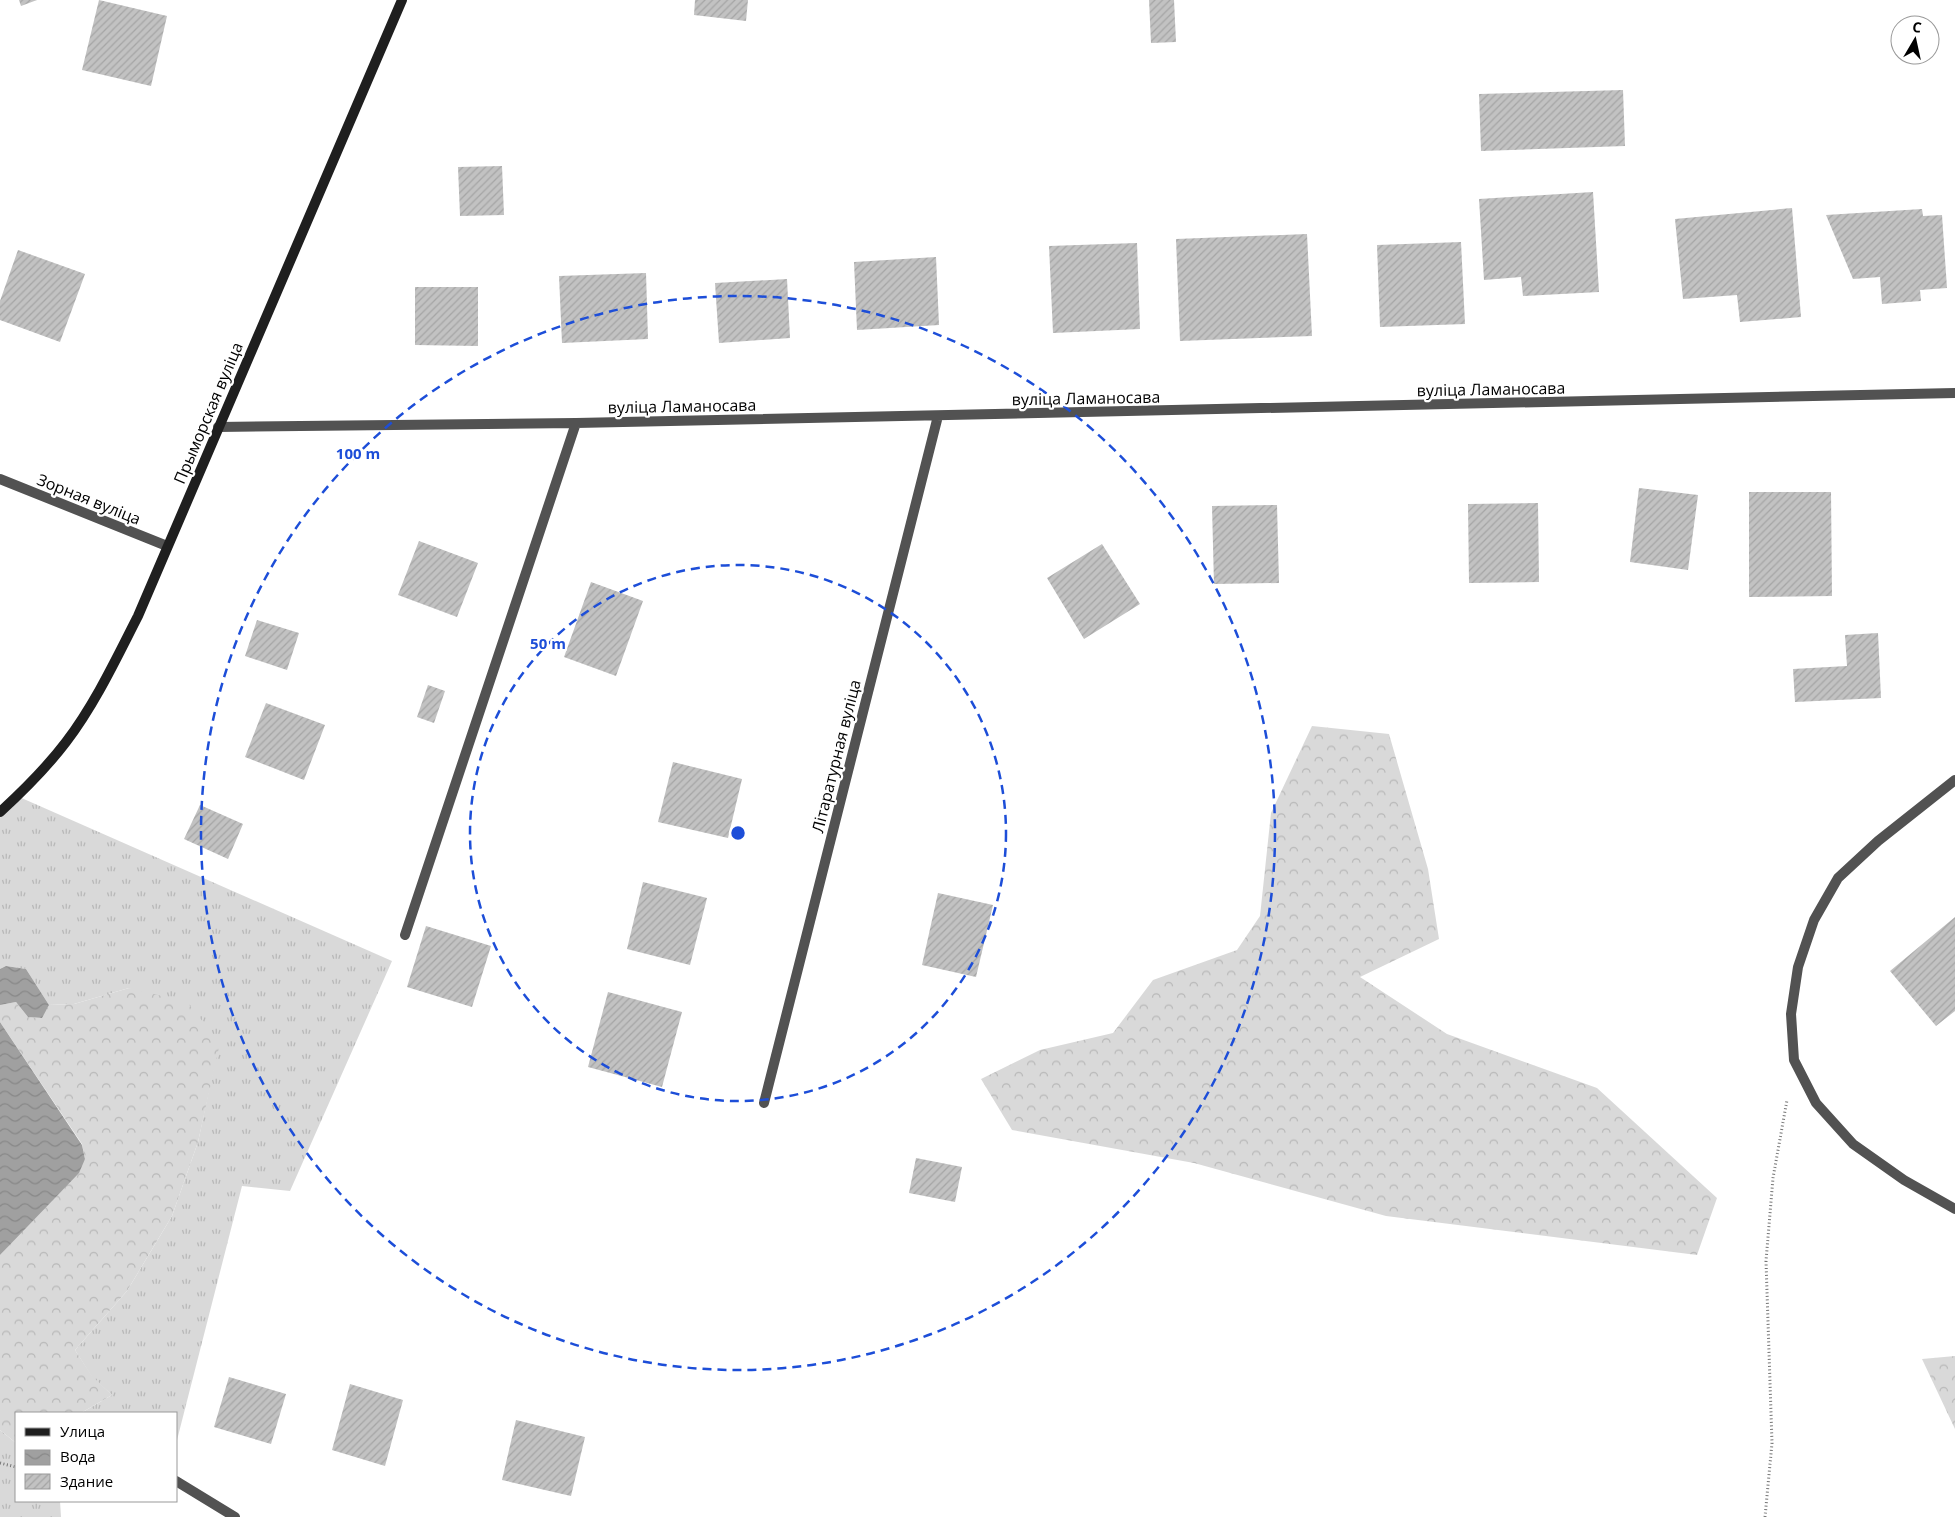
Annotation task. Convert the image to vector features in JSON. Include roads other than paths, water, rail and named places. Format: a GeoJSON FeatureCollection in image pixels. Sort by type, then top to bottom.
{"type":"FeatureCollection","features":[{"type":"Feature","properties":{"kind":"main road","name":"Прыморская вуліца"},"geometry":{"type":"LineString","coordinates":[[0,812],[18,796],[66,742],[100,687],[138,616],[402,0]]}},
{"type":"Feature","properties":{"kind":"street","name":"вуліца Ламаносава"},"geometry":{"type":"LineString","coordinates":[[218,427],[938,416],[1955,393]]}},
{"type":"Feature","properties":{"kind":"street","name":"Літаратурная вуліца"},"geometry":{"type":"LineString","coordinates":[[764,1103],[938,416]]}},
{"type":"Feature","properties":{"kind":"street"},"geometry":{"type":"LineString","coordinates":[[405,935],[576,423]]}},
{"type":"Feature","properties":{"kind":"street","name":"Зорная вуліца"},"geometry":{"type":"LineString","coordinates":[[0,480],[167,546]]}},
{"type":"Feature","properties":{"kind":"street"},"geometry":{"type":"LineString","coordinates":[[1955,780],[1878,841],[1838,878],[1814,920],[1798,967],[1791,1014],[1794,1060],[1816,1103],[1853,1144],[1904,1180],[1955,1209]]}},
{"type":"Feature","properties":{"kind":"street"},"geometry":{"type":"LineString","coordinates":[[178,1482],[235,1517]]}},
{"type":"Feature","properties":{"kind":"water"},"geometry":{"type":"Polygon","coordinates":[[[6,966],[26,969],[49,1005],[42,1018],[28,1017],[16,1002],[0,1005],[0,969],[6,966]]]}},
{"type":"Feature","properties":{"kind":"water"},"geometry":{"type":"Polygon","coordinates":[[[0,1022],[82,1145],[85,1159],[79,1173],[0,1255],[0,1022]]]}}]}
